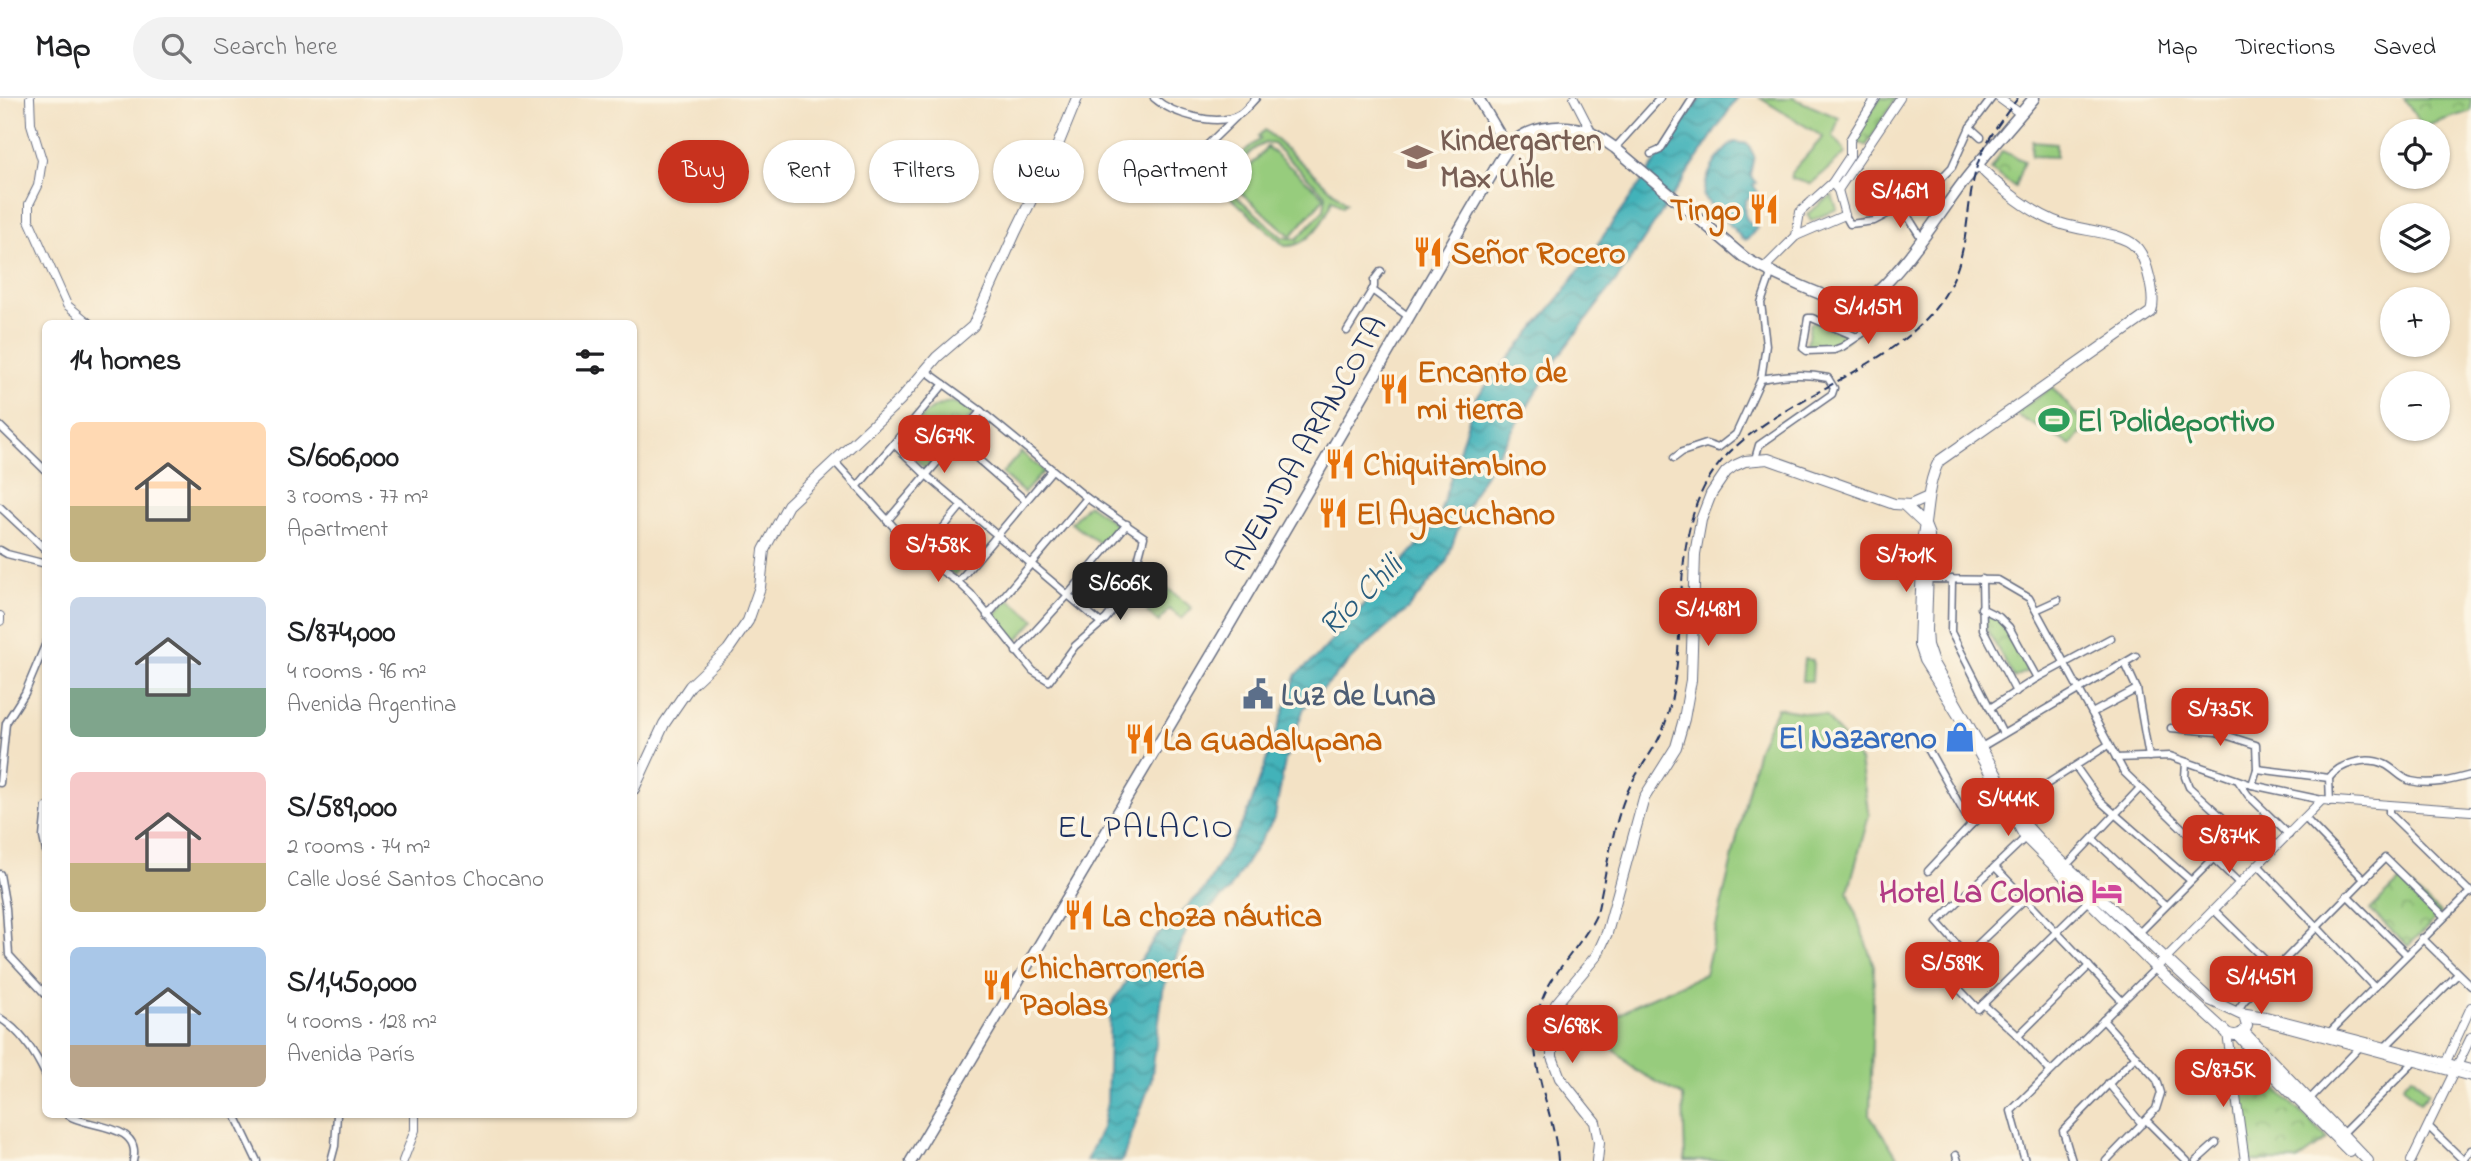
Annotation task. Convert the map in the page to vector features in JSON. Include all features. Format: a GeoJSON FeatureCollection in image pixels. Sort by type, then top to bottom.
{"type":"FeatureCollection","features":[{"type":"Feature","properties":{"kind":"main road"},"geometry":{"type":"LineString","coordinates":[[637,782],[664,724],[690,686],[728,650],[748,621],[760,587],[764,550],[788,505],[900,400],[937,357],[973,326],[1057,147],[1077,98]]}},
{"type":"Feature","properties":{"kind":"main road"},"geometry":{"type":"LineString","coordinates":[[1478,98],[1507,149],[1520,138],[1547,129],[1570,127],[1592,133],[1615,148],[1745,258],[1769,272],[1832,297],[1857,303],[1880,290],[1922,239],[1998,140],[2018,112],[2024,98]]}},
{"type":"Feature","properties":{"kind":"main road"},"geometry":{"type":"LineString","coordinates":[[2018,112],[2034,98]]}},
{"type":"Feature","properties":{"kind":"main road","name":"AVENIDA ARANCOTA"},"geometry":{"type":"LineString","coordinates":[[911,1161],[1507,149]]}},
{"type":"Feature","properties":{"kind":"main road"},"geometry":{"type":"LineString","coordinates":[[1978,165],[1994,181],[2038,213],[2061,224],[2122,239],[2135,245],[2143,258],[2154,304],[2151,312],[1939,460],[1932,473],[1925,525],[1919,645],[1924,660],[1979,748]]}},
{"type":"Feature","properties":{"kind":"main road"},"geometry":{"type":"LineString","coordinates":[[1597,1161],[1599,1142],[1595,1122],[1560,1078],[1552,1057],[1552,1026],[1556,1004],[1597,955],[1607,933],[1644,798],[1676,747],[1685,719],[1691,680],[1695,554],[1711,494],[1726,472],[1745,461],[1755,459],[1779,462],[1860,493],[1905,506],[1925,525],[1929,535],[1926,630],[1930,654],[2028,835],[2092,897],[2156,968],[2234,1032],[2340,1137],[2368,1161]]}},
{"type":"Feature","properties":{"kind":"main road"},"geometry":{"type":"LineString","coordinates":[[1905,506],[1928,497]]}},
{"type":"Feature","properties":{"kind":"main road"},"geometry":{"type":"LineString","coordinates":[[2004,795],[2014,806],[2028,835]]}},
{"type":"Feature","properties":{"kind":"main road"},"geometry":{"type":"LineString","coordinates":[[2092,897],[2138,933],[2210,1000],[2237,1011],[2246,1019],[2234,1032]]}},
{"type":"Feature","properties":{"kind":"main road"},"geometry":{"type":"LineString","coordinates":[[2234,1032],[2225,1016],[2237,1011]]}},
{"type":"Feature","properties":{"kind":"main road"},"geometry":{"type":"LineString","coordinates":[[2340,1137],[2359,1161]]}},
{"type":"Feature","properties":{"kind":"street"},"geometry":{"type":"LineString","coordinates":[[30,98],[32,124],[42,160],[38,186],[29,204],[29,220],[67,305],[85,320]]}},
{"type":"Feature","properties":{"kind":"street"},"geometry":{"type":"LineString","coordinates":[[1154,98],[1178,113],[1199,118],[1238,116]]}},
{"type":"Feature","properties":{"kind":"street"},"geometry":{"type":"LineString","coordinates":[[1213,140],[1256,98]]}},
{"type":"Feature","properties":{"kind":"street"},"geometry":{"type":"LineString","coordinates":[[1574,98],[1592,133]]}},
{"type":"Feature","properties":{"kind":"street"},"geometry":{"type":"LineString","coordinates":[[1615,148],[1660,98]]}},
{"type":"Feature","properties":{"kind":"street"},"geometry":{"type":"LineString","coordinates":[[1651,155],[1660,150],[1693,98]]}},
{"type":"Feature","properties":{"kind":"street"},"geometry":{"type":"LineString","coordinates":[[1875,98],[1850,140],[1850,156],[1835,187],[1850,224],[1874,221],[1927,193],[1952,167],[1970,127],[1992,98]]}},
{"type":"Feature","properties":{"kind":"street"},"geometry":{"type":"LineString","coordinates":[[1796,236],[1800,212],[1835,187],[1862,158],[1900,98]]}},
{"type":"Feature","properties":{"kind":"street"},"geometry":{"type":"LineString","coordinates":[[1999,98],[2018,112]]}},
{"type":"Feature","properties":{"kind":"street"},"geometry":{"type":"LineString","coordinates":[[1970,127],[1981,136]]}},
{"type":"Feature","properties":{"kind":"street"},"geometry":{"type":"LineString","coordinates":[[1850,152],[1862,158]]}},
{"type":"Feature","properties":{"kind":"street"},"geometry":{"type":"LineString","coordinates":[[1902,207],[1922,239]]}},
{"type":"Feature","properties":{"kind":"street"},"geometry":{"type":"LineString","coordinates":[[1674,458],[1682,452],[1706,444],[1718,448],[1737,434],[1761,379],[1766,345],[1761,303],[1770,277],[1768,264],[1796,236],[1845,215]]}},
{"type":"Feature","properties":{"kind":"street"},"geometry":{"type":"LineString","coordinates":[[1347,331],[1373,290],[1374,280],[1381,271]]}},
{"type":"Feature","properties":{"kind":"street"},"geometry":{"type":"LineString","coordinates":[[1373,290],[1409,317]]}},
{"type":"Feature","properties":{"kind":"street"},"geometry":{"type":"LineString","coordinates":[[1857,337],[1808,318],[1803,348],[1807,351],[1835,350],[1857,337],[1893,313],[1892,303],[1880,290]]}},
{"type":"Feature","properties":{"kind":"street"},"geometry":{"type":"LineString","coordinates":[[835,462],[920,556],[971,594],[986,616],[1033,671],[1049,681],[1074,646],[1101,623],[1131,587],[1144,537],[1087,498],[981,411],[926,371]]}},
{"type":"Feature","properties":{"kind":"street"},"geometry":{"type":"LineString","coordinates":[[1755,459],[1759,445],[1832,394],[1834,388],[1828,378],[1814,375],[1788,374],[1761,379]]}},
{"type":"Feature","properties":{"kind":"street"},"geometry":{"type":"LineString","coordinates":[[857,487],[944,384]]}},
{"type":"Feature","properties":{"kind":"street"},"geometry":{"type":"LineString","coordinates":[[887,521],[981,411]]}},
{"type":"Feature","properties":{"kind":"street"},"geometry":{"type":"LineString","coordinates":[[0,426],[42,467]]}},
{"type":"Feature","properties":{"kind":"street"},"geometry":{"type":"LineString","coordinates":[[956,440],[1025,500]]}},
{"type":"Feature","properties":{"kind":"street"},"geometry":{"type":"LineString","coordinates":[[895,444],[926,475],[1101,623]]}},
{"type":"Feature","properties":{"kind":"street"},"geometry":{"type":"LineString","coordinates":[[958,582],[1052,470]]}},
{"type":"Feature","properties":{"kind":"street"},"geometry":{"type":"LineString","coordinates":[[986,616],[1087,498]]}},
{"type":"Feature","properties":{"kind":"street"},"geometry":{"type":"LineString","coordinates":[[920,556],[962,505]]}},
{"type":"Feature","properties":{"kind":"street"},"geometry":{"type":"LineString","coordinates":[[0,507],[42,546]]}},
{"type":"Feature","properties":{"kind":"street"},"geometry":{"type":"LineString","coordinates":[[1016,652],[1127,524]]}},
{"type":"Feature","properties":{"kind":"street"},"geometry":{"type":"LineString","coordinates":[[0,550],[42,563]]}},
{"type":"Feature","properties":{"kind":"street"},"geometry":{"type":"LineString","coordinates":[[1928,579],[1998,580],[2029,598],[2124,772],[2241,884]]}},
{"type":"Feature","properties":{"kind":"street"},"geometry":{"type":"LineString","coordinates":[[1952,579],[1951,632],[2003,734]]}},
{"type":"Feature","properties":{"kind":"street"},"geometry":{"type":"LineString","coordinates":[[1982,579],[1983,629],[2016,692]]}},
{"type":"Feature","properties":{"kind":"street"},"geometry":{"type":"LineString","coordinates":[[2036,610],[2058,600]]}},
{"type":"Feature","properties":{"kind":"street"},"geometry":{"type":"LineString","coordinates":[[1981,608],[1999,617],[2009,627],[2037,678]]}},
{"type":"Feature","properties":{"kind":"street"},"geometry":{"type":"LineString","coordinates":[[0,616],[0,621]]}},
{"type":"Feature","properties":{"kind":"street"},"geometry":{"type":"LineString","coordinates":[[1990,708],[2037,678],[2111,638]]}},
{"type":"Feature","properties":{"kind":"street"},"geometry":{"type":"LineString","coordinates":[[0,783],[6,723],[25,693],[42,653]]}},
{"type":"Feature","properties":{"kind":"street"},"geometry":{"type":"LineString","coordinates":[[1979,748],[2136,656]]}},
{"type":"Feature","properties":{"kind":"street"},"geometry":{"type":"LineString","coordinates":[[2125,663],[2137,689],[2149,757]]}},
{"type":"Feature","properties":{"kind":"street"},"geometry":{"type":"LineString","coordinates":[[2092,713],[2137,689]]}},
{"type":"Feature","properties":{"kind":"street"},"geometry":{"type":"LineString","coordinates":[[2171,728],[2216,732],[2256,745],[2257,769],[2252,785]]}},
{"type":"Feature","properties":{"kind":"street"},"geometry":{"type":"LineString","coordinates":[[1923,740],[1971,825]]}},
{"type":"Feature","properties":{"kind":"street"},"geometry":{"type":"LineString","coordinates":[[2014,806],[2108,745]]}},
{"type":"Feature","properties":{"kind":"street"},"geometry":{"type":"LineString","coordinates":[[2116,758],[2170,756],[2252,785],[2326,801],[2471,811]]}},
{"type":"Feature","properties":{"kind":"street"},"geometry":{"type":"LineString","coordinates":[[2025,1161],[2011,1111],[2305,818],[2326,801],[2329,778],[2333,772],[2344,766],[2367,761],[2382,762],[2410,781],[2443,782],[2471,775]]}},
{"type":"Feature","properties":{"kind":"street"},"geometry":{"type":"LineString","coordinates":[[2186,762],[2185,777],[2189,787],[2266,857]]}},
{"type":"Feature","properties":{"kind":"street"},"geometry":{"type":"LineString","coordinates":[[2076,767],[2100,801],[2190,880]]}},
{"type":"Feature","properties":{"kind":"street"},"geometry":{"type":"LineString","coordinates":[[2257,769],[2329,778]]}},
{"type":"Feature","properties":{"kind":"street"},"geometry":{"type":"LineString","coordinates":[[2238,780],[2248,795],[2289,835]]}},
{"type":"Feature","properties":{"kind":"street"},"geometry":{"type":"LineString","coordinates":[[2063,869],[2140,788]]}},
{"type":"Feature","properties":{"kind":"street"},"geometry":{"type":"LineString","coordinates":[[1928,871],[1971,825],[2004,795]]}},
{"type":"Feature","properties":{"kind":"street"},"geometry":{"type":"LineString","coordinates":[[2327,1035],[2471,892],[2389,813],[2389,806]]}},
{"type":"Feature","properties":{"kind":"street"},"geometry":{"type":"LineString","coordinates":[[2305,818],[2363,878]]}},
{"type":"Feature","properties":{"kind":"street"},"geometry":{"type":"LineString","coordinates":[[1967,956],[1937,922],[2028,835]]}},
{"type":"Feature","properties":{"kind":"street"},"geometry":{"type":"LineString","coordinates":[[2093,839],[2165,906]]}},
{"type":"Feature","properties":{"kind":"street"},"geometry":{"type":"LineString","coordinates":[[2444,916],[2385,858],[2317,925],[2237,1011],[2266,1016],[2414,1062],[2444,1066]]}},
{"type":"Feature","properties":{"kind":"street"},"geometry":{"type":"LineString","coordinates":[[2138,933],[2213,859]]}},
{"type":"Feature","properties":{"kind":"street"},"geometry":{"type":"LineString","coordinates":[[2259,866],[2374,987]]}},
{"type":"Feature","properties":{"kind":"street"},"geometry":{"type":"LineString","coordinates":[[1995,867],[2122,1001]]}},
{"type":"Feature","properties":{"kind":"street"},"geometry":{"type":"LineString","coordinates":[[0,874],[6,908],[9,955],[42,991]]}},
{"type":"Feature","properties":{"kind":"street"},"geometry":{"type":"LineString","coordinates":[[2347,895],[2406,954]]}},
{"type":"Feature","properties":{"kind":"street"},"geometry":{"type":"LineString","coordinates":[[1981,1007],[2092,897]]}},
{"type":"Feature","properties":{"kind":"street"},"geometry":{"type":"LineString","coordinates":[[2025,899],[1947,975],[1981,1007],[2018,1036],[2050,1072]]}},
{"type":"Feature","properties":{"kind":"street"},"geometry":{"type":"LineString","coordinates":[[2214,910],[2275,970]]}},
{"type":"Feature","properties":{"kind":"street"},"geometry":{"type":"LineString","coordinates":[[2422,938],[2471,986]]}},
{"type":"Feature","properties":{"kind":"street"},"geometry":{"type":"LineString","coordinates":[[2018,1036],[2090,966]]}},
{"type":"Feature","properties":{"kind":"street"},"geometry":{"type":"LineString","coordinates":[[2385,1047],[2458,974]]}},
{"type":"Feature","properties":{"kind":"street"},"geometry":{"type":"LineString","coordinates":[[2444,1066],[2467,1025],[2471,1007]]}},
{"type":"Feature","properties":{"kind":"street"},"geometry":{"type":"LineString","coordinates":[[0,1018],[22,1037],[42,1067]]}},
{"type":"Feature","properties":{"kind":"street"},"geometry":{"type":"LineString","coordinates":[[2246,1019],[2385,1047],[2457,1069],[2471,1069]]}},
{"type":"Feature","properties":{"kind":"street"},"geometry":{"type":"LineString","coordinates":[[2103,1020],[2157,1080],[2161,1093],[2158,1104],[2144,1122],[2106,1161]]}},
{"type":"Feature","properties":{"kind":"street"},"geometry":{"type":"LineString","coordinates":[[2234,1032],[2231,1056],[2245,1161]]}},
{"type":"Feature","properties":{"kind":"street"},"geometry":{"type":"LineString","coordinates":[[2411,1161],[2471,1037]]}},
{"type":"Feature","properties":{"kind":"street"},"geometry":{"type":"LineString","coordinates":[[2306,1103],[2360,1047]]}},
{"type":"Feature","properties":{"kind":"street"},"geometry":{"type":"LineString","coordinates":[[2072,1161],[2063,1131],[2136,1056]]}},
{"type":"Feature","properties":{"kind":"street"},"geometry":{"type":"LineString","coordinates":[[2340,1137],[2414,1062]]}},
{"type":"Feature","properties":{"kind":"street"},"geometry":{"type":"LineString","coordinates":[[2457,1069],[2471,1077]]}},
{"type":"Feature","properties":{"kind":"street"},"geometry":{"type":"LineString","coordinates":[[2108,1083],[2144,1122],[2187,1161]]}},
{"type":"Feature","properties":{"kind":"street"},"geometry":{"type":"LineString","coordinates":[[73,1118],[118,1130],[133,1149],[133,1161]]}},
{"type":"Feature","properties":{"kind":"street"},"geometry":{"type":"LineString","coordinates":[[91,1123],[97,1118]]}},
{"type":"Feature","properties":{"kind":"street"},"geometry":{"type":"LineString","coordinates":[[236,1118],[257,1161]]}},
{"type":"Feature","properties":{"kind":"street"},"geometry":{"type":"LineString","coordinates":[[331,1161],[337,1118]]}},
{"type":"Feature","properties":{"kind":"street"},"geometry":{"type":"LineString","coordinates":[[403,1161],[415,1130],[415,1118]]}},
{"type":"Feature","properties":{"kind":"street"},"geometry":{"type":"LineString","coordinates":[[2428,1126],[2463,1161],[2471,1150]]}},
{"type":"Feature","properties":{"kind":"street"},"geometry":{"type":"LineString","coordinates":[[2196,1161],[2216,1143]]}},
{"type":"Feature","properties":{"kind":"green space"},"geometry":{"type":"Polygon","coordinates":[[[1760,98],[1793,98],[1839,118],[1833,136],[1846,153],[1811,184],[1792,179],[1791,173],[1823,137],[1760,98]]]}},
{"type":"Feature","properties":{"kind":"green space"},"geometry":{"type":"Polygon","coordinates":[[[1880,98],[1896,98],[1866,146],[1854,140],[1880,98]]]}},
{"type":"Feature","properties":{"kind":"green space"},"geometry":{"type":"Polygon","coordinates":[[[2404,98],[2471,98],[2471,111],[2447,119],[2418,119],[2404,98]]]}},
{"type":"Feature","properties":{"kind":"green space"},"geometry":{"type":"Polygon","coordinates":[[[1265,130],[1346,203],[1342,207],[1332,199],[1321,223],[1308,237],[1293,245],[1285,246],[1237,203],[1244,203],[1282,237],[1297,239],[1324,210],[1326,195],[1273,144],[1265,143],[1252,151],[1252,145],[1261,139],[1258,136],[1265,130]]]}},
{"type":"Feature","properties":{"kind":"green space"},"geometry":{"type":"Polygon","coordinates":[[[2032,141],[2056,143],[2056,157],[2031,156],[2032,141]]]}},
{"type":"Feature","properties":{"kind":"green space"},"geometry":{"type":"Polygon","coordinates":[[[1267,147],[1325,197],[1291,236],[1252,202],[1252,164],[1267,147]]]}},
{"type":"Feature","properties":{"kind":"green space"},"geometry":{"type":"Polygon","coordinates":[[[2002,151],[2024,161],[2015,187],[1991,170],[2002,151]]]}},
{"type":"Feature","properties":{"kind":"green space"},"geometry":{"type":"Polygon","coordinates":[[[1832,195],[1837,209],[1811,221],[1807,214],[1832,195]]]}},
{"type":"Feature","properties":{"kind":"green space"},"geometry":{"type":"Polygon","coordinates":[[[1813,322],[1850,336],[1849,339],[1828,348],[1807,344],[1810,324],[1813,322]]]}},
{"type":"Feature","properties":{"kind":"green space","name":"El Polideportivo"},"geometry":{"type":"Polygon","coordinates":[[[2052,387],[2087,427],[2071,445],[2014,414],[2052,387]]]}},
{"type":"Feature","properties":{"kind":"green space"},"geometry":{"type":"Polygon","coordinates":[[[951,402],[975,412],[926,469],[898,444],[927,412],[951,402]]]}},
{"type":"Feature","properties":{"kind":"green space"},"geometry":{"type":"Polygon","coordinates":[[[1021,452],[1044,471],[1024,493],[1002,474],[1021,452]]]}},
{"type":"Feature","properties":{"kind":"green space"},"geometry":{"type":"Polygon","coordinates":[[[1088,504],[1117,525],[1101,544],[1071,523],[1088,504]]]}},
{"type":"Feature","properties":{"kind":"green space"},"geometry":{"type":"Polygon","coordinates":[[[943,534],[971,554],[955,575],[926,554],[943,534]]]}},
{"type":"Feature","properties":{"kind":"green space"},"geometry":{"type":"Polygon","coordinates":[[[1167,588],[1192,608],[1182,619],[1169,609],[1159,622],[1147,612],[1167,588]]]}},
{"type":"Feature","properties":{"kind":"green space"},"geometry":{"type":"Polygon","coordinates":[[[1009,599],[1035,620],[1015,643],[994,616],[1009,599]]]}},
{"type":"Feature","properties":{"kind":"green space"},"geometry":{"type":"Polygon","coordinates":[[[1984,611],[1998,618],[2029,670],[2014,678],[1985,626],[1984,611]]]}},
{"type":"Feature","properties":{"kind":"green space"},"geometry":{"type":"Polygon","coordinates":[[[1804,659],[1813,660],[1812,681],[1802,681],[1804,659]]]}},
{"type":"Feature","properties":{"kind":"green space"},"geometry":{"type":"Polygon","coordinates":[[[1777,708],[1826,716],[1860,761],[1869,815],[1848,892],[1874,966],[1870,1115],[1900,1161],[1685,1161],[1683,1096],[1635,1070],[1594,1030],[1637,1004],[1705,974],[1758,748],[1777,708]]]}},
{"type":"Feature","properties":{"kind":"green space"},"geometry":{"type":"Polygon","coordinates":[[[2402,879],[2441,914],[2408,946],[2370,910],[2402,879]]]}},
{"type":"Feature","properties":{"kind":"green space"},"geometry":{"type":"Polygon","coordinates":[[[2241,1055],[2328,1139],[2297,1161],[2249,1161],[2233,1060],[2241,1055]]]}},
{"type":"Feature","properties":{"kind":"green space"},"geometry":{"type":"Polygon","coordinates":[[[2412,1076],[2429,1093],[2420,1103],[2403,1085],[2412,1076]]]}},
{"type":"Feature","properties":{"kind":"water"},"geometry":{"type":"Polygon","coordinates":[[[1701,98],[1737,98],[1619,277],[1558,357],[1476,489],[1446,563],[1407,610],[1362,649],[1304,708],[1285,761],[1275,817],[1228,892],[1187,929],[1163,990],[1151,1081],[1122,1161],[1086,1161],[1102,1128],[1107,1102],[1110,1006],[1155,938],[1205,889],[1247,815],[1297,674],[1317,657],[1436,525],[1475,399],[1560,297],[1701,98]]]}},
{"type":"Feature","properties":{"kind":"water"},"geometry":{"type":"Polygon","coordinates":[[[1734,142],[1748,144],[1754,156],[1750,175],[1756,183],[1753,184],[1757,192],[1746,200],[1744,209],[1747,219],[1757,228],[1747,240],[1703,197],[1712,166],[1734,142]]]}},
{"type":"Feature","properties":{"kind":"railway"},"geometry":{"type":"LineString","coordinates":[[1558,1161],[1556,1141],[1537,1062],[1536,1021],[1547,988],[1597,913],[1621,809],[1629,788],[1658,740],[1666,720],[1678,656],[1688,535],[1696,507],[1708,480],[1726,456],[1750,435],[1894,346],[1919,326],[1940,302],[1950,285],[1962,252],[1980,157],[1994,130],[2018,98]]}},
{"type":"Feature","properties":{"kind":"place","name":"Kindergarten Max Uhle"},"geometry":{"type":"Point","coordinates":[1417,157]}},
{"type":"Feature","properties":{"kind":"place","name":"Tingo"},"geometry":{"type":"Point","coordinates":[1764,209]}},
{"type":"Feature","properties":{"kind":"place","name":"Señor Rocero"},"geometry":{"type":"Point","coordinates":[1428,252]}},
{"type":"Feature","properties":{"kind":"place","name":"Encanto de mi tierra"},"geometry":{"type":"Point","coordinates":[1394,389]}},
{"type":"Feature","properties":{"kind":"place","name":"El Polideportivo"},"geometry":{"type":"Point","coordinates":[2054,420]}},
{"type":"Feature","properties":{"kind":"place","name":"Chiquitambino"},"geometry":{"type":"Point","coordinates":[1340,464]}},
{"type":"Feature","properties":{"kind":"place","name":"El Ayacuchano"},"geometry":{"type":"Point","coordinates":[1333,513]}},
{"type":"Feature","properties":{"kind":"place","name":"Luz de Luna"},"geometry":{"type":"Point","coordinates":[1258,694]}},
{"type":"Feature","properties":{"kind":"place","name":"El Nazareno"},"geometry":{"type":"Point","coordinates":[1960,737]}},
{"type":"Feature","properties":{"kind":"place","name":"La Guadalupana"},"geometry":{"type":"Point","coordinates":[1140,739]}},
{"type":"Feature","properties":{"kind":"place","name":"Hotel La Colonia"},"geometry":{"type":"Point","coordinates":[2107,891]}},
{"type":"Feature","properties":{"kind":"place","name":"La choza náutica"},"geometry":{"type":"Point","coordinates":[1079,915]}},
{"type":"Feature","properties":{"kind":"place","name":"Chicharronería Paolas"},"geometry":{"type":"Point","coordinates":[997,985]}},
{"type":"Feature","properties":{"kind":"district","name":"EL PALACIO"},"geometry":{"type":"Point","coordinates":[1146,825]}},
{"type":"Feature","properties":{"kind":"water label","name":"Río Chili"},"geometry":{"type":"Point","coordinates":[1359,594]}}]}
